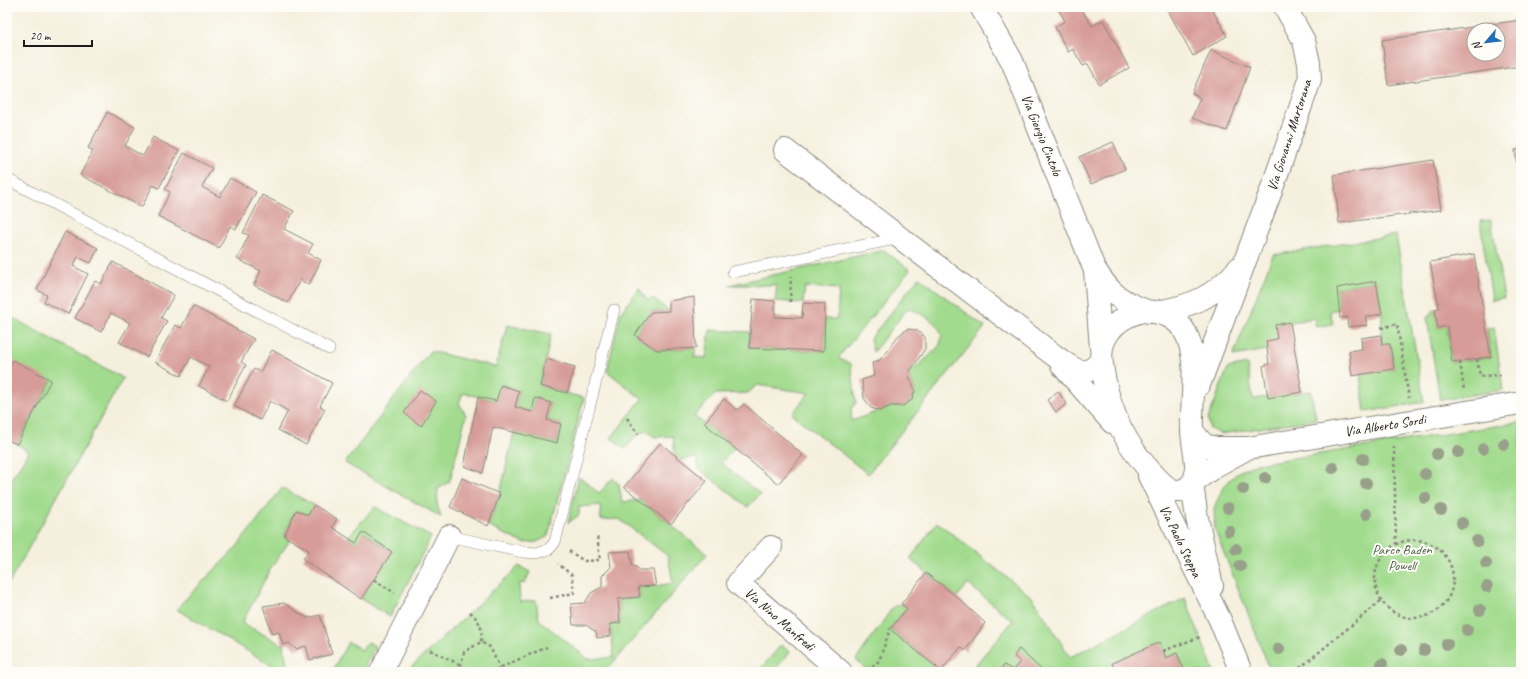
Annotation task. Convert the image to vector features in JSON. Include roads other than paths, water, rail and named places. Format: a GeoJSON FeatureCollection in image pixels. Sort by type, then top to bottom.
{"type":"FeatureCollection","features":[{"type":"Feature","properties":{"kind":"street","name":"Via Giorgio Cintolo"},"geometry":{"type":"LineString","coordinates":[[981,7],[1012,61],[1094,268],[1104,285],[1115,295],[1132,305],[1168,317],[1178,324],[1186,334],[1194,359],[1193,402]]}},
{"type":"Feature","properties":{"kind":"street","name":"Via Giovanni Martorana"},"geometry":{"type":"LineString","coordinates":[[1193,402],[1271,191],[1310,80],[1309,63],[1304,41],[1285,7]]}},
{"type":"Feature","properties":{"kind":"street"},"geometry":{"type":"LineString","coordinates":[[785,150],[1055,356],[1078,371],[1088,371],[1095,368],[1101,357],[1104,341],[1110,330],[1119,321],[1130,314],[1175,309],[1193,303],[1214,293],[1226,283],[1244,263]]}},
{"type":"Feature","properties":{"kind":"street","name":"Via Giorgio Cintolo"},"geometry":{"type":"LineString","coordinates":[[1094,268],[1100,320],[1101,357],[1107,394],[1113,414],[1129,444]]}},
{"type":"Feature","properties":{"kind":"street"},"geometry":{"type":"LineString","coordinates":[[1055,356],[1088,393],[1129,444],[1141,462]]}},
{"type":"Feature","properties":{"kind":"street","name":"Via Paolo Stoppa"},"geometry":{"type":"LineString","coordinates":[[1193,402],[1192,431],[1196,475],[1192,483],[1200,531],[1220,620]]}},
{"type":"Feature","properties":{"kind":"street","name":"Via Alberto Sordi"},"geometry":{"type":"LineString","coordinates":[[1192,431],[1204,445],[1216,448],[1248,448],[1521,403]]}},
{"type":"Feature","properties":{"kind":"street","name":"Via Alberto Sordi"},"geometry":{"type":"LineString","coordinates":[[1141,462],[1166,487],[1179,491],[1188,487],[1215,466],[1248,448]]}},
{"type":"Feature","properties":{"kind":"street","name":"Via Paolo Stoppa"},"geometry":{"type":"LineString","coordinates":[[1141,462],[1220,620],[1241,672]]}},
{"type":"Feature","properties":{"kind":"street"},"geometry":{"type":"LineString","coordinates":[[381,672],[449,536]]}},
{"type":"Feature","properties":{"kind":"street","name":"Via Nino Manfredi"},"geometry":{"type":"LineString","coordinates":[[771,547],[738,583],[841,672]]}},
{"type":"Feature","properties":{"kind":"lane"},"geometry":{"type":"LineString","coordinates":[[7,179],[329,349]]}},
{"type":"Feature","properties":{"kind":"lane"},"geometry":{"type":"LineString","coordinates":[[733,272],[900,238]]}},
{"type":"Feature","properties":{"kind":"lane"},"geometry":{"type":"LineString","coordinates":[[449,536],[523,552],[537,553],[549,549],[556,542],[614,310]]}},
{"type":"Feature","properties":{"kind":"park label","name":"Parco Baden Powell"},"geometry":{"type":"Point","coordinates":[1402,558]}}]}
